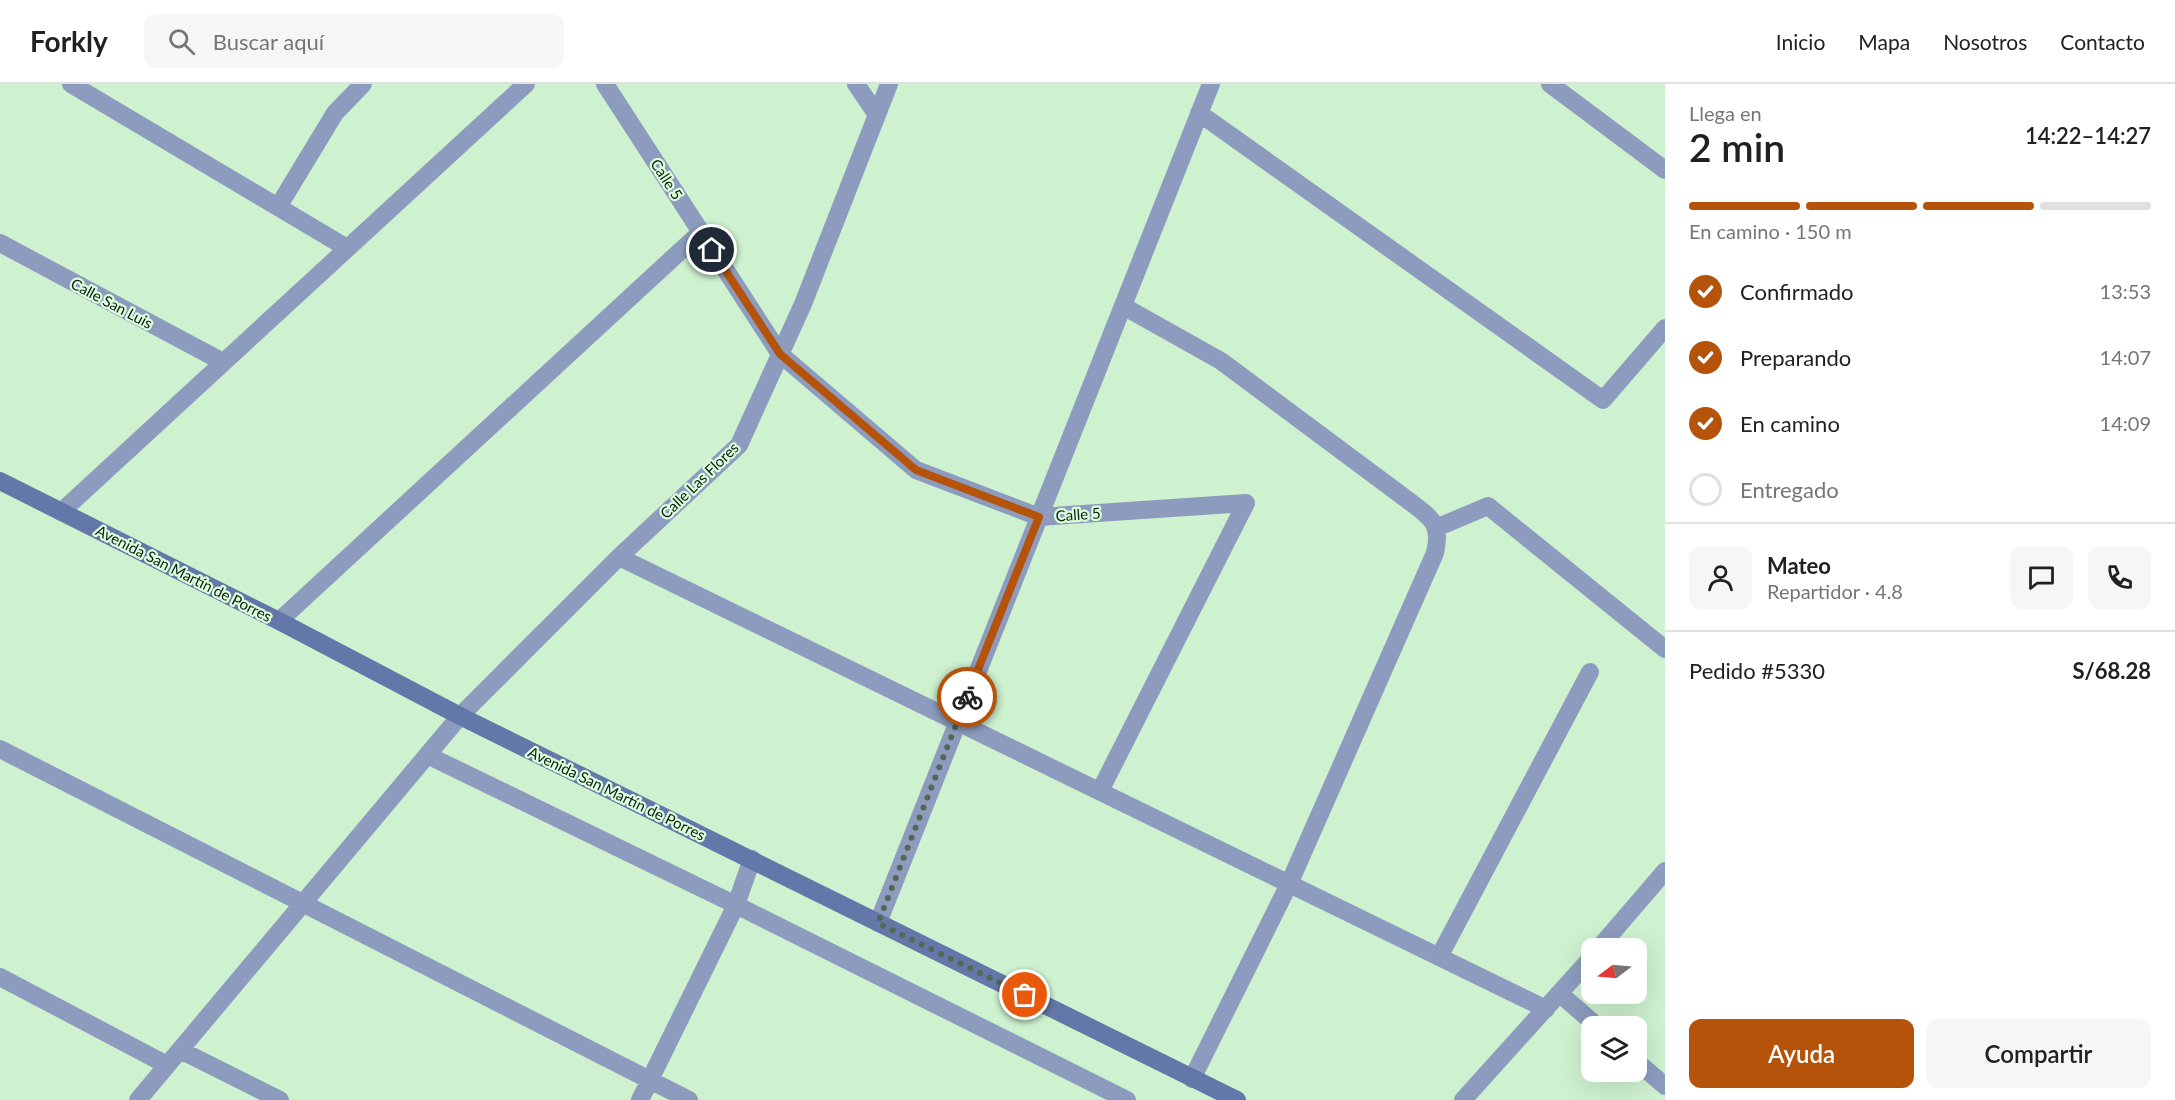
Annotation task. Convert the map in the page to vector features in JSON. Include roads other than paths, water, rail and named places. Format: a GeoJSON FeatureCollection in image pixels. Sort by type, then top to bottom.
{"type":"FeatureCollection","features":[{"type":"Feature","properties":{"kind":"street"},"geometry":{"type":"LineString","coordinates":[[278,207],[335,113],[363,84]]}},
{"type":"Feature","properties":{"kind":"street"},"geometry":{"type":"LineString","coordinates":[[61,512],[526,84]]}},
{"type":"Feature","properties":{"kind":"street","name":"Calle 5"},"geometry":{"type":"LineString","coordinates":[[605,84],[780,354],[916,470],[1039,517],[1246,503],[1100,791]]}},
{"type":"Feature","properties":{"kind":"street"},"geometry":{"type":"LineString","coordinates":[[856,84],[877,115]]}},
{"type":"Feature","properties":{"kind":"street","name":"Calle Las Flores"},"geometry":{"type":"LineString","coordinates":[[138,1100],[460,716],[619,557],[739,445],[803,303],[889,84]]}},
{"type":"Feature","properties":{"kind":"street"},"geometry":{"type":"LineString","coordinates":[[878,923],[1211,84]]}},
{"type":"Feature","properties":{"kind":"street"},"geometry":{"type":"LineString","coordinates":[[1550,84],[1660,159]]}},
{"type":"Feature","properties":{"kind":"street"},"geometry":{"type":"LineString","coordinates":[[82,86],[347,248]]}},
{"type":"Feature","properties":{"kind":"street"},"geometry":{"type":"LineString","coordinates":[[1199,113],[1603,400],[1665,328]]}},
{"type":"Feature","properties":{"kind":"street"},"geometry":{"type":"LineString","coordinates":[[279,621],[701,232]]}},
{"type":"Feature","properties":{"kind":"street","name":"Calle San Luis"},"geometry":{"type":"LineString","coordinates":[[0,243],[223,362]]}},
{"type":"Feature","properties":{"kind":"street"},"geometry":{"type":"LineString","coordinates":[[1123,306],[1221,362],[1430,517],[1439,537],[1435,553],[1289,884],[1192,1079]]}},
{"type":"Feature","properties":{"kind":"street","name":"Avenida San Martín de Porres"},"geometry":{"type":"LineString","coordinates":[[0,481],[279,621],[460,716],[1237,1100]]}},
{"type":"Feature","properties":{"kind":"street"},"geometry":{"type":"LineString","coordinates":[[1436,528],[1488,507],[1665,649]]}},
{"type":"Feature","properties":{"kind":"street"},"geometry":{"type":"LineString","coordinates":[[619,557],[1546,1009]]}},
{"type":"Feature","properties":{"kind":"street"},"geometry":{"type":"LineString","coordinates":[[1440,957],[1590,672]]}},
{"type":"Feature","properties":{"kind":"street"},"geometry":{"type":"LineString","coordinates":[[0,749],[689,1100]]}},
{"type":"Feature","properties":{"kind":"street"},"geometry":{"type":"LineString","coordinates":[[427,755],[736,905],[1127,1100]]}},
{"type":"Feature","properties":{"kind":"street"},"geometry":{"type":"LineString","coordinates":[[640,1100],[736,905],[752,859]]}},
{"type":"Feature","properties":{"kind":"street"},"geometry":{"type":"LineString","coordinates":[[1608,938],[1665,871]]}},
{"type":"Feature","properties":{"kind":"street"},"geometry":{"type":"LineString","coordinates":[[1463,1100],[1581,970]]}},
{"type":"Feature","properties":{"kind":"street"},"geometry":{"type":"LineString","coordinates":[[0,977],[167,1065]]}},
{"type":"Feature","properties":{"kind":"street"},"geometry":{"type":"LineString","coordinates":[[1560,994],[1585,1016]]}},
{"type":"Feature","properties":{"kind":"street"},"geometry":{"type":"LineString","coordinates":[[180,1050],[280,1100]]}},
{"type":"Feature","properties":{"kind":"street"},"geometry":{"type":"LineString","coordinates":[[1647,1070],[1665,1086]]}}]}
